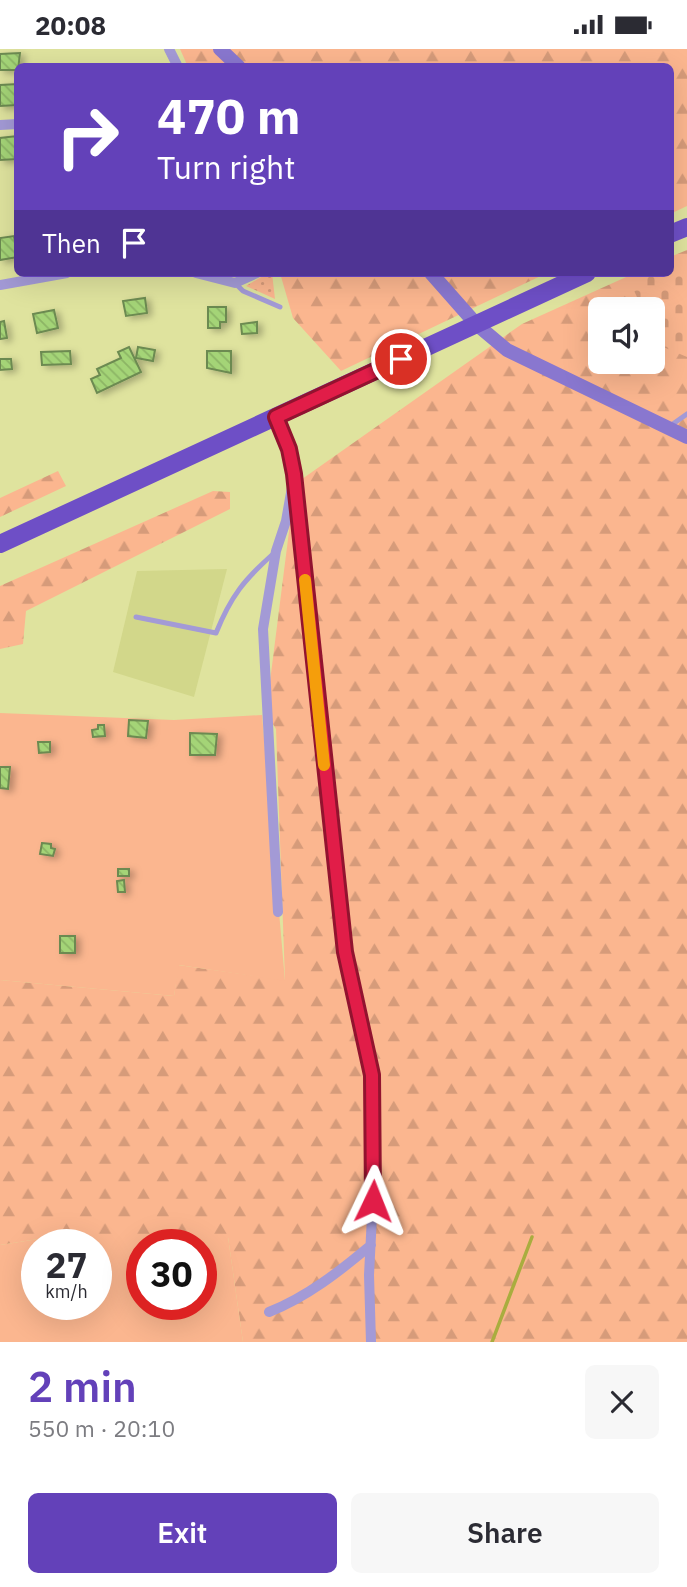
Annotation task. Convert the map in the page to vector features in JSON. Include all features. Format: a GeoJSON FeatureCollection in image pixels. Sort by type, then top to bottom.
{"type":"FeatureCollection","features":[{"type":"Feature","properties":{"kind":"highway"},"geometry":{"type":"LineString","coordinates":[[0,544],[578,277]]}},
{"type":"Feature","properties":{"kind":"main road"},"geometry":{"type":"LineString","coordinates":[[220,49],[235,63]]}},
{"type":"Feature","properties":{"kind":"main road"},"geometry":{"type":"LineString","coordinates":[[435,277],[476,324],[507,350],[531,364],[687,437]]}},
{"type":"Feature","properties":{"kind":"street"},"geometry":{"type":"LineString","coordinates":[[0,285],[45,277]]}},
{"type":"Feature","properties":{"kind":"street"},"geometry":{"type":"LineString","coordinates":[[211,277],[234,283],[247,277]]}},
{"type":"Feature","properties":{"kind":"street"},"geometry":{"type":"LineString","coordinates":[[276,417],[289,449],[294,474],[345,952],[372,1075],[375,1157],[371,1342]]}},
{"type":"Feature","properties":{"kind":"street"},"geometry":{"type":"LineString","coordinates":[[278,912],[263,629],[276,551],[286,521],[294,474]]}},
{"type":"Feature","properties":{"kind":"street"},"geometry":{"type":"LineString","coordinates":[[270,1312],[287,1305],[338,1273],[371,1245]]}},
{"type":"Feature","properties":{"kind":"lane"},"geometry":{"type":"LineString","coordinates":[[234,283],[243,291],[280,307]]}},
{"type":"Feature","properties":{"kind":"lane"},"geometry":{"type":"LineString","coordinates":[[668,428],[687,414]]}},
{"type":"Feature","properties":{"kind":"lane"},"geometry":{"type":"LineString","coordinates":[[136,617],[216,633],[227,605],[241,583],[276,551]]}},
{"type":"Feature","properties":{"kind":"shaded area"},"geometry":{"type":"Polygon","coordinates":[[[227,569],[194,697],[113,672],[137,571],[227,569]]]}},
{"type":"Feature","properties":{"kind":"green space"},"geometry":{"type":"Polygon","coordinates":[[[180,49],[687,49],[687,206],[674,212],[674,63],[186,63],[180,49]]]}},
{"type":"Feature","properties":{"kind":"green space"},"geometry":{"type":"Polygon","coordinates":[[[687,250],[687,1342],[243,1342],[228,1237],[217,1237],[217,1229],[126,1229],[126,1237],[112,1237],[112,1229],[21,1229],[21,1242],[0,1245],[0,980],[174,996],[178,965],[285,980],[276,729],[266,713],[295,484],[522,324],[626,277],[674,277],[674,255],[687,250]]]}},
{"type":"Feature","properties":{"kind":"green space"},"geometry":{"type":"Polygon","coordinates":[[[687,257],[687,357],[665,348],[665,297],[637,297],[630,282],[642,277],[674,277],[674,262],[687,257]]]}},
{"type":"Feature","properties":{"kind":"green space"},"geometry":{"type":"Polygon","coordinates":[[[261,277],[272,277],[275,299],[246,286],[261,277]]]}},
{"type":"Feature","properties":{"kind":"green space"},"geometry":{"type":"Polygon","coordinates":[[[281,277],[539,277],[341,371],[293,318],[281,277]]]}},
{"type":"Feature","properties":{"kind":"green space"},"geometry":{"type":"Polygon","coordinates":[[[58,471],[66,486],[0,517],[0,498],[58,471]]]}},
{"type":"Feature","properties":{"kind":"green space"},"geometry":{"type":"Polygon","coordinates":[[[213,491],[230,492],[230,509],[26,611],[23,644],[0,649],[0,586],[213,491]]]}},
{"type":"Feature","properties":{"kind":"green space"},"geometry":{"type":"Polygon","coordinates":[[[0,713],[174,720],[262,715],[285,981],[179,965],[174,996],[0,980],[0,713]]]}},
{"type":"Feature","properties":{"kind":"green space"},"geometry":{"type":"Polygon","coordinates":[[[112,1237],[126,1237],[126,1320],[217,1320],[217,1237],[228,1237],[243,1342],[0,1342],[0,1245],[21,1242],[21,1320],[112,1320],[112,1237]]]}},
{"type":"Feature","properties":{"kind":"building"},"geometry":{"type":"Polygon","coordinates":[[[20,53],[19,63],[14,63],[14,70],[0,70],[0,54],[20,53]]]}},
{"type":"Feature","properties":{"kind":"building"},"geometry":{"type":"Polygon","coordinates":[[[14,84],[14,105],[0,106],[0,85],[14,84]]]}},
{"type":"Feature","properties":{"kind":"building"},"geometry":{"type":"Polygon","coordinates":[[[14,136],[14,159],[0,160],[0,138],[14,136]]]}},
{"type":"Feature","properties":{"kind":"building"},"geometry":{"type":"Polygon","coordinates":[[[14,236],[14,258],[0,260],[0,238],[14,236]]]}},
{"type":"Feature","properties":{"kind":"building"},"geometry":{"type":"Polygon","coordinates":[[[145,298],[147,313],[126,316],[123,301],[145,298]]]}},
{"type":"Feature","properties":{"kind":"building"},"geometry":{"type":"Polygon","coordinates":[[[208,307],[226,307],[226,322],[220,322],[220,328],[208,328],[208,307]]]}},
{"type":"Feature","properties":{"kind":"building"},"geometry":{"type":"Polygon","coordinates":[[[54,310],[58,328],[37,333],[33,314],[54,310]]]}},
{"type":"Feature","properties":{"kind":"building"},"geometry":{"type":"Polygon","coordinates":[[[4,321],[7,338],[0,339],[0,322],[4,321]]]}},
{"type":"Feature","properties":{"kind":"building"},"geometry":{"type":"Polygon","coordinates":[[[257,322],[257,333],[242,334],[241,324],[257,322]]]}},
{"type":"Feature","properties":{"kind":"building"},"geometry":{"type":"Polygon","coordinates":[[[129,347],[141,372],[97,393],[91,379],[100,375],[97,369],[121,358],[118,352],[129,347]]]}},
{"type":"Feature","properties":{"kind":"building"},"geometry":{"type":"Polygon","coordinates":[[[138,347],[155,350],[153,361],[136,358],[138,347]]]}},
{"type":"Feature","properties":{"kind":"building"},"geometry":{"type":"Polygon","coordinates":[[[70,351],[71,364],[42,365],[41,352],[70,351]]]}},
{"type":"Feature","properties":{"kind":"building"},"geometry":{"type":"Polygon","coordinates":[[[207,351],[231,351],[231,373],[207,368],[207,351]]]}},
{"type":"Feature","properties":{"kind":"building"},"geometry":{"type":"Polygon","coordinates":[[[0,359],[11,359],[12,369],[0,370],[0,359]]]}},
{"type":"Feature","properties":{"kind":"building"},"geometry":{"type":"Polygon","coordinates":[[[129,720],[148,721],[146,738],[128,736],[129,720]]]}},
{"type":"Feature","properties":{"kind":"building"},"geometry":{"type":"Polygon","coordinates":[[[98,725],[104,725],[105,736],[93,737],[92,730],[98,729],[98,725]]]}},
{"type":"Feature","properties":{"kind":"building"},"geometry":{"type":"Polygon","coordinates":[[[190,733],[217,734],[215,755],[190,755],[190,733]]]}},
{"type":"Feature","properties":{"kind":"building"},"geometry":{"type":"Polygon","coordinates":[[[38,742],[50,742],[50,752],[39,753],[38,742]]]}},
{"type":"Feature","properties":{"kind":"building"},"geometry":{"type":"Polygon","coordinates":[[[0,767],[10,767],[8,789],[0,788],[0,767]]]}},
{"type":"Feature","properties":{"kind":"building"},"geometry":{"type":"Polygon","coordinates":[[[42,843],[51,844],[51,848],[55,849],[53,856],[40,854],[42,843]]]}},
{"type":"Feature","properties":{"kind":"building"},"geometry":{"type":"Polygon","coordinates":[[[118,869],[129,869],[129,876],[118,876],[118,869]]]}},
{"type":"Feature","properties":{"kind":"building"},"geometry":{"type":"Polygon","coordinates":[[[124,880],[125,892],[118,892],[117,881],[124,880]]]}},
{"type":"Feature","properties":{"kind":"building"},"geometry":{"type":"Polygon","coordinates":[[[60,936],[75,936],[75,953],[60,953],[60,936]]]}},
{"type":"Feature","properties":{"kind":"waterway"},"geometry":{"type":"LineString","coordinates":[[492,1342],[532,1237]]}},
{"type":"Feature","properties":{"kind":"slow traffic"},"geometry":{"type":"LineString","coordinates":[[305,580],[324,765]]}},
{"type":"Feature","properties":{"kind":"route"},"geometry":{"type":"LineString","coordinates":[[373,1201],[375,1157],[372,1075],[345,952],[294,474],[284,433],[276,417],[401,359]]}}]}
